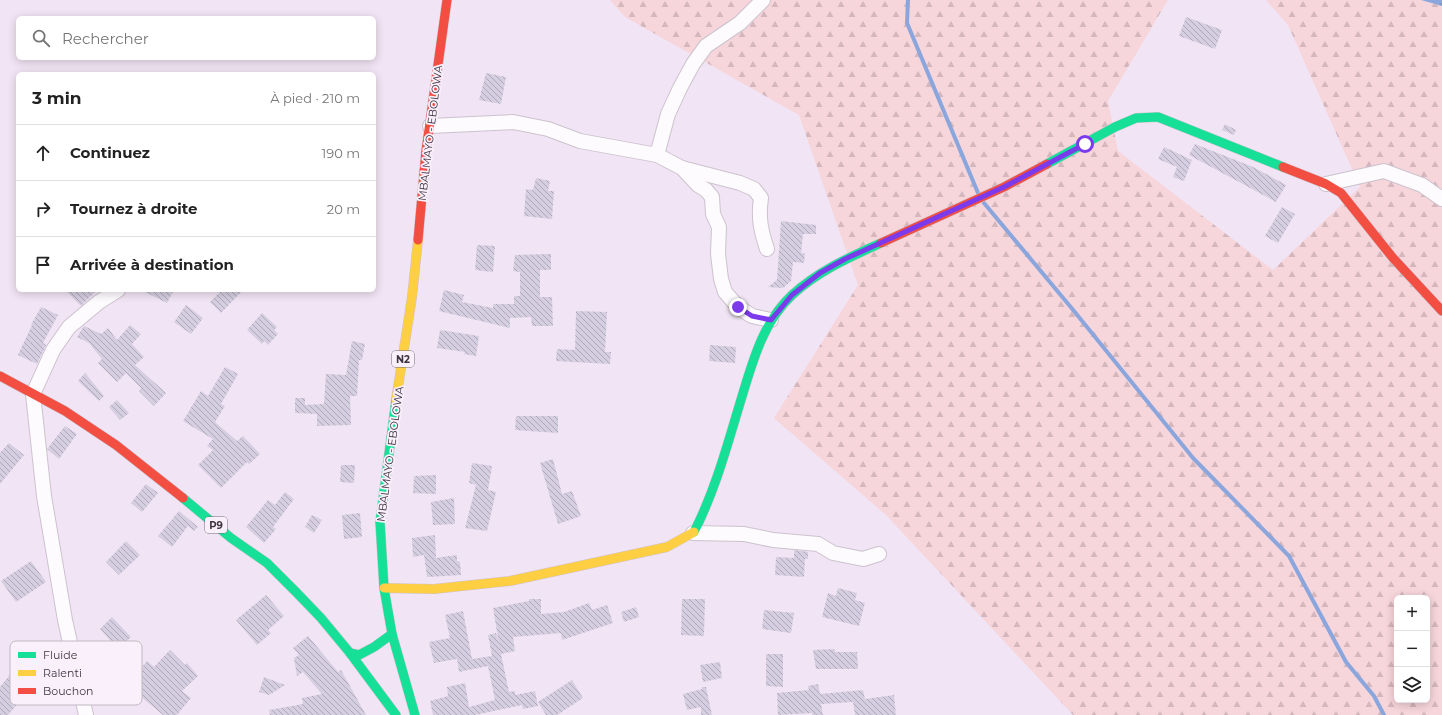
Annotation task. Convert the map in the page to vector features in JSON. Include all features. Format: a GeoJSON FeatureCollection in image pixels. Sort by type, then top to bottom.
{"type":"FeatureCollection","features":[{"type":"Feature","properties":{"kind":"main road","name":"MBALMAYO - EBOLOWA"},"geometry":{"type":"LineString","coordinates":[[415,715],[392,634],[384,588],[380,522],[390,441],[412,297],[426,151],[447,0]]}},
{"type":"Feature","properties":{"kind":"main road"},"geometry":{"type":"LineString","coordinates":[[384,588],[434,589],[510,581],[667,547],[693,533],[701,518],[722,463],[756,352],[771,320],[792,295],[820,273],[845,259],[1004,187],[1116,127],[1136,118],[1158,117],[1326,184],[1341,193],[1393,258],[1442,311]]}},
{"type":"Feature","properties":{"kind":"main road","name":"P9"},"geometry":{"type":"LineString","coordinates":[[0,376],[64,411],[116,445],[164,482],[231,538],[267,564],[297,593],[350,653],[396,715]]}},
{"type":"Feature","properties":{"kind":"main road"},"geometry":{"type":"LineString","coordinates":[[350,653],[358,655],[374,647],[392,634]]}},
{"type":"Feature","properties":{"kind":"street"},"geometry":{"type":"LineString","coordinates":[[657,155],[668,114],[693,64],[706,46],[740,23],[763,0]]}},
{"type":"Feature","properties":{"kind":"street"},"geometry":{"type":"LineString","coordinates":[[430,126],[513,122],[548,129],[580,141],[657,155],[682,168],[740,183],[754,189],[761,198],[759,213],[762,234],[768,249]]}},
{"type":"Feature","properties":{"kind":"street"},"geometry":{"type":"LineString","coordinates":[[682,168],[712,197],[713,214],[719,227],[718,254],[721,279],[725,292],[738,307],[752,316],[771,320]]}},
{"type":"Feature","properties":{"kind":"street"},"geometry":{"type":"LineString","coordinates":[[1326,184],[1384,171],[1422,185],[1442,199]]}},
{"type":"Feature","properties":{"kind":"street"},"geometry":{"type":"LineString","coordinates":[[70,641],[44,496],[33,394],[53,350],[69,327],[99,302],[115,292]]}},
{"type":"Feature","properties":{"kind":"street"},"geometry":{"type":"LineString","coordinates":[[693,533],[744,534],[773,540],[818,544],[833,553],[862,559],[879,554]]}},
{"type":"Feature","properties":{"kind":"street"},"geometry":{"type":"LineString","coordinates":[[84,705],[86,715]]}},
{"type":"Feature","properties":{"kind":"green space"},"geometry":{"type":"Polygon","coordinates":[[[610,0],[1168,0],[1108,101],[1118,151],[1273,270],[1360,187],[1288,25],[1266,0],[1421,0],[1442,6],[1442,715],[1073,715],[886,515],[774,418],[858,285],[799,115],[625,17],[610,0]]]}},
{"type":"Feature","properties":{"kind":"water"},"geometry":{"type":"Polygon","coordinates":[[[1421,0],[1442,0],[1442,6],[1421,0]]]}},
{"type":"Feature","properties":{"kind":"building"},"geometry":{"type":"Polygon","coordinates":[[[1186,17],[1222,30],[1215,49],[1179,36],[1186,17]]]}},
{"type":"Feature","properties":{"kind":"building"},"geometry":{"type":"Polygon","coordinates":[[[486,73],[506,77],[501,104],[479,100],[486,73]]]}},
{"type":"Feature","properties":{"kind":"building"},"geometry":{"type":"Polygon","coordinates":[[[1225,124],[1236,130],[1234,135],[1222,130],[1225,124]]]}},
{"type":"Feature","properties":{"kind":"building"},"geometry":{"type":"Polygon","coordinates":[[[1195,144],[1253,167],[1286,185],[1276,202],[1189,155],[1195,144]]]}},
{"type":"Feature","properties":{"kind":"building"},"geometry":{"type":"Polygon","coordinates":[[[1164,147],[1192,160],[1184,181],[1173,177],[1177,167],[1158,159],[1164,147]]]}},
{"type":"Feature","properties":{"kind":"building"},"geometry":{"type":"Polygon","coordinates":[[[536,178],[550,181],[548,191],[554,191],[552,219],[524,216],[526,189],[533,190],[536,178]]]}},
{"type":"Feature","properties":{"kind":"building"},"geometry":{"type":"Polygon","coordinates":[[[1282,207],[1295,214],[1278,243],[1265,236],[1282,207]]]}},
{"type":"Feature","properties":{"kind":"building"},"geometry":{"type":"Polygon","coordinates":[[[781,221],[816,225],[816,234],[803,234],[801,253],[805,253],[804,263],[793,262],[791,281],[783,288],[768,287],[777,280],[781,221]]]}},
{"type":"Feature","properties":{"kind":"building"},"geometry":{"type":"Polygon","coordinates":[[[477,245],[495,246],[493,272],[475,270],[477,245]]]}},
{"type":"Feature","properties":{"kind":"building"},"geometry":{"type":"Polygon","coordinates":[[[551,254],[551,270],[540,270],[540,297],[552,297],[553,326],[532,326],[531,317],[510,318],[510,328],[439,311],[444,290],[464,295],[462,302],[493,308],[493,304],[514,304],[514,296],[520,296],[520,272],[513,271],[515,255],[551,254]]]}},
{"type":"Feature","properties":{"kind":"building"},"geometry":{"type":"Polygon","coordinates":[[[67,292],[95,292],[81,306],[67,292]]]}},
{"type":"Feature","properties":{"kind":"building"},"geometry":{"type":"Polygon","coordinates":[[[145,292],[173,292],[167,303],[145,292]]]}},
{"type":"Feature","properties":{"kind":"building"},"geometry":{"type":"Polygon","coordinates":[[[220,292],[241,292],[221,313],[210,302],[220,292]]]}},
{"type":"Feature","properties":{"kind":"building"},"geometry":{"type":"Polygon","coordinates":[[[186,305],[203,318],[191,334],[174,322],[186,305]]]}},
{"type":"Feature","properties":{"kind":"building"},"geometry":{"type":"Polygon","coordinates":[[[41,307],[58,315],[43,343],[46,345],[37,364],[18,355],[31,325],[41,307]]]}},
{"type":"Feature","properties":{"kind":"building"},"geometry":{"type":"Polygon","coordinates":[[[576,311],[607,312],[605,352],[611,352],[610,364],[556,361],[557,349],[575,350],[576,311]]]}},
{"type":"Feature","properties":{"kind":"building"},"geometry":{"type":"Polygon","coordinates":[[[262,313],[277,327],[274,330],[278,334],[268,345],[264,341],[262,344],[247,330],[262,313]]]}},
{"type":"Feature","properties":{"kind":"building"},"geometry":{"type":"Polygon","coordinates":[[[130,325],[141,334],[132,344],[144,357],[135,365],[166,393],[154,406],[139,391],[141,388],[126,373],[117,382],[98,363],[102,359],[89,343],[77,337],[84,326],[101,334],[108,328],[117,340],[130,325]]]}},
{"type":"Feature","properties":{"kind":"building"},"geometry":{"type":"Polygon","coordinates":[[[440,330],[479,336],[476,356],[464,354],[465,352],[437,348],[440,330]]]}},
{"type":"Feature","properties":{"kind":"building"},"geometry":{"type":"Polygon","coordinates":[[[352,341],[365,344],[362,360],[359,360],[357,396],[350,396],[351,425],[317,426],[317,414],[295,413],[295,398],[305,398],[305,405],[324,404],[326,374],[346,375],[352,341]]]}},
{"type":"Feature","properties":{"kind":"building"},"geometry":{"type":"Polygon","coordinates":[[[710,345],[736,347],[735,363],[709,361],[710,345]]]}},
{"type":"Feature","properties":{"kind":"building"},"geometry":{"type":"Polygon","coordinates":[[[225,367],[238,374],[221,404],[225,406],[215,422],[237,441],[243,436],[260,454],[249,464],[247,462],[221,488],[198,465],[213,450],[207,446],[213,439],[183,421],[201,391],[208,396],[225,367]]]}},
{"type":"Feature","properties":{"kind":"building"},"geometry":{"type":"Polygon","coordinates":[[[85,373],[104,396],[99,401],[78,381],[85,373]]]}},
{"type":"Feature","properties":{"kind":"building"},"geometry":{"type":"Polygon","coordinates":[[[117,400],[129,413],[120,420],[109,407],[117,400]]]}},
{"type":"Feature","properties":{"kind":"building"},"geometry":{"type":"Polygon","coordinates":[[[516,416],[558,416],[558,433],[515,430],[516,416]]]}},
{"type":"Feature","properties":{"kind":"building"},"geometry":{"type":"Polygon","coordinates":[[[65,426],[77,434],[59,459],[47,449],[65,426]]]}},
{"type":"Feature","properties":{"kind":"building"},"geometry":{"type":"Polygon","coordinates":[[[9,443],[24,455],[0,484],[0,453],[9,443]]]}},
{"type":"Feature","properties":{"kind":"building"},"geometry":{"type":"Polygon","coordinates":[[[553,459],[562,494],[572,491],[581,516],[558,524],[540,463],[553,459]]]}},
{"type":"Feature","properties":{"kind":"building"},"geometry":{"type":"Polygon","coordinates":[[[472,463],[492,466],[488,490],[496,492],[487,531],[465,528],[476,485],[469,483],[472,463]]]}},
{"type":"Feature","properties":{"kind":"building"},"geometry":{"type":"Polygon","coordinates":[[[341,465],[355,465],[354,483],[340,482],[341,465]]]}},
{"type":"Feature","properties":{"kind":"building"},"geometry":{"type":"Polygon","coordinates":[[[436,475],[436,494],[413,493],[414,476],[436,475]]]}},
{"type":"Feature","properties":{"kind":"building"},"geometry":{"type":"Polygon","coordinates":[[[146,484],[158,493],[142,512],[131,503],[146,484]]]}},
{"type":"Feature","properties":{"kind":"building"},"geometry":{"type":"Polygon","coordinates":[[[285,492],[294,499],[273,527],[276,529],[264,543],[246,527],[268,500],[275,505],[285,492]]]}},
{"type":"Feature","properties":{"kind":"building"},"geometry":{"type":"Polygon","coordinates":[[[454,498],[455,524],[433,525],[431,502],[454,498]]]}},
{"type":"Feature","properties":{"kind":"building"},"geometry":{"type":"Polygon","coordinates":[[[179,511],[198,527],[194,531],[188,526],[172,547],[158,536],[179,511]]]}},
{"type":"Feature","properties":{"kind":"building"},"geometry":{"type":"Polygon","coordinates":[[[360,513],[362,537],[344,539],[342,515],[360,513]]]}},
{"type":"Feature","properties":{"kind":"building"},"geometry":{"type":"Polygon","coordinates":[[[312,515],[322,520],[314,533],[305,527],[312,515]]]}},
{"type":"Feature","properties":{"kind":"building"},"geometry":{"type":"Polygon","coordinates":[[[435,535],[436,558],[457,555],[457,561],[460,562],[461,575],[427,577],[424,555],[413,557],[412,538],[435,535]]]}},
{"type":"Feature","properties":{"kind":"building"},"geometry":{"type":"Polygon","coordinates":[[[126,541],[140,555],[119,575],[106,562],[126,541]]]}},
{"type":"Feature","properties":{"kind":"building"},"geometry":{"type":"Polygon","coordinates":[[[794,550],[808,552],[808,559],[805,559],[804,577],[775,575],[776,557],[794,558],[794,550]]]}},
{"type":"Feature","properties":{"kind":"building"},"geometry":{"type":"Polygon","coordinates":[[[31,561],[46,582],[16,602],[1,581],[31,561]]]}},
{"type":"Feature","properties":{"kind":"building"},"geometry":{"type":"Polygon","coordinates":[[[838,588],[857,593],[855,600],[865,603],[859,626],[822,617],[828,593],[836,596],[838,588]]]}},
{"type":"Feature","properties":{"kind":"building"},"geometry":{"type":"Polygon","coordinates":[[[266,595],[284,616],[268,630],[271,633],[257,645],[236,620],[266,595]]]}},
{"type":"Feature","properties":{"kind":"building"},"geometry":{"type":"Polygon","coordinates":[[[529,599],[541,599],[541,614],[564,612],[589,603],[592,610],[607,605],[613,623],[562,640],[561,633],[513,637],[515,651],[501,654],[509,692],[515,691],[515,695],[535,691],[538,706],[523,709],[522,705],[475,715],[433,715],[430,701],[448,696],[447,687],[465,683],[469,707],[495,700],[488,666],[459,672],[457,659],[434,663],[429,642],[450,638],[445,615],[463,611],[472,659],[492,656],[488,635],[496,633],[499,644],[493,608],[529,601],[529,599]]]}},
{"type":"Feature","properties":{"kind":"building"},"geometry":{"type":"Polygon","coordinates":[[[682,599],[705,599],[704,636],[681,635],[682,599]]]}},
{"type":"Feature","properties":{"kind":"building"},"geometry":{"type":"Polygon","coordinates":[[[636,607],[639,617],[624,622],[621,612],[636,607]]]}},
{"type":"Feature","properties":{"kind":"building"},"geometry":{"type":"Polygon","coordinates":[[[764,610],[794,613],[791,633],[762,629],[764,610]]]}},
{"type":"Feature","properties":{"kind":"building"},"geometry":{"type":"Polygon","coordinates":[[[112,617],[131,637],[127,641],[111,641],[100,629],[112,617]]]}},
{"type":"Feature","properties":{"kind":"building"},"geometry":{"type":"Polygon","coordinates":[[[308,636],[338,672],[341,670],[366,715],[270,715],[269,710],[303,704],[302,698],[322,694],[303,672],[297,676],[294,658],[299,655],[293,648],[308,636]]]}},
{"type":"Feature","properties":{"kind":"building"},"geometry":{"type":"Polygon","coordinates":[[[835,649],[835,652],[857,652],[858,669],[816,669],[813,650],[835,649]]]}},
{"type":"Feature","properties":{"kind":"building"},"geometry":{"type":"Polygon","coordinates":[[[170,650],[185,665],[187,663],[198,676],[182,691],[191,698],[177,715],[163,715],[142,698],[142,667],[147,661],[154,667],[170,650]]]}},
{"type":"Feature","properties":{"kind":"building"},"geometry":{"type":"Polygon","coordinates":[[[766,654],[783,654],[783,687],[766,686],[766,654]]]}},
{"type":"Feature","properties":{"kind":"building"},"geometry":{"type":"Polygon","coordinates":[[[720,662],[722,678],[703,682],[700,665],[720,662]]]}},
{"type":"Feature","properties":{"kind":"building"},"geometry":{"type":"Polygon","coordinates":[[[10,675],[10,705],[17,705],[8,715],[0,715],[0,687],[10,675]]]}},
{"type":"Feature","properties":{"kind":"building"},"geometry":{"type":"Polygon","coordinates":[[[264,677],[285,685],[269,695],[259,692],[264,677]]]}},
{"type":"Feature","properties":{"kind":"building"},"geometry":{"type":"Polygon","coordinates":[[[572,680],[583,698],[557,715],[546,715],[538,702],[572,680]]]}},
{"type":"Feature","properties":{"kind":"building"},"geometry":{"type":"Polygon","coordinates":[[[818,684],[820,694],[863,690],[865,699],[894,695],[896,715],[855,715],[853,702],[821,704],[823,715],[812,715],[812,713],[778,715],[777,693],[809,690],[808,686],[818,684]]]}},
{"type":"Feature","properties":{"kind":"building"},"geometry":{"type":"Polygon","coordinates":[[[702,687],[706,687],[712,715],[701,715],[701,707],[687,710],[683,694],[702,689],[702,687]]]}},
{"type":"Feature","properties":{"kind":"waterway"},"geometry":{"type":"LineString","coordinates":[[908,0],[907,23],[978,193]]}},
{"type":"Feature","properties":{"kind":"waterway"},"geometry":{"type":"LineString","coordinates":[[984,203],[1193,458],[1289,556],[1346,662],[1374,696],[1384,715]]}},
{"type":"Feature","properties":{"kind":"traffic: fast"},"geometry":{"type":"LineString","coordinates":[[1047,164],[1115,127],[1136,118],[1158,117],[1283,167]]}},
{"type":"Feature","properties":{"kind":"traffic: fast"},"geometry":{"type":"LineString","coordinates":[[694,532],[708,501],[720,468],[759,345],[773,318],[782,306],[802,286],[846,259],[881,243]]}},
{"type":"Feature","properties":{"kind":"traffic: fast"},"geometry":{"type":"LineString","coordinates":[[396,400],[380,522],[384,588],[392,634],[415,715]]}},
{"type":"Feature","properties":{"kind":"traffic: fast"},"geometry":{"type":"LineString","coordinates":[[183,498],[231,538],[267,563],[297,593],[321,618],[350,653],[396,715]]}},
{"type":"Feature","properties":{"kind":"traffic: fast"},"geometry":{"type":"LineString","coordinates":[[350,653],[359,655],[374,647],[392,634]]}},
{"type":"Feature","properties":{"kind":"traffic: slow"},"geometry":{"type":"LineString","coordinates":[[396,400],[412,297],[418,240]]}},
{"type":"Feature","properties":{"kind":"traffic: slow"},"geometry":{"type":"LineString","coordinates":[[384,588],[434,589],[510,581],[667,547],[694,532]]}},
{"type":"Feature","properties":{"kind":"traffic: jam"},"geometry":{"type":"LineString","coordinates":[[418,240],[426,151],[447,0]]}},
{"type":"Feature","properties":{"kind":"traffic: jam"},"geometry":{"type":"LineString","coordinates":[[881,243],[1004,187],[1047,164]]}},
{"type":"Feature","properties":{"kind":"traffic: jam"},"geometry":{"type":"LineString","coordinates":[[1283,167],[1326,184],[1341,193],[1393,258],[1442,311]]}},
{"type":"Feature","properties":{"kind":"traffic: jam"},"geometry":{"type":"LineString","coordinates":[[0,376],[65,411],[116,445],[183,498]]}},
{"type":"Feature","properties":{"kind":"route"},"geometry":{"type":"LineString","coordinates":[[738,307],[752,316],[771,320],[792,295],[820,273],[845,259],[1004,187],[1085,144]]}}]}
